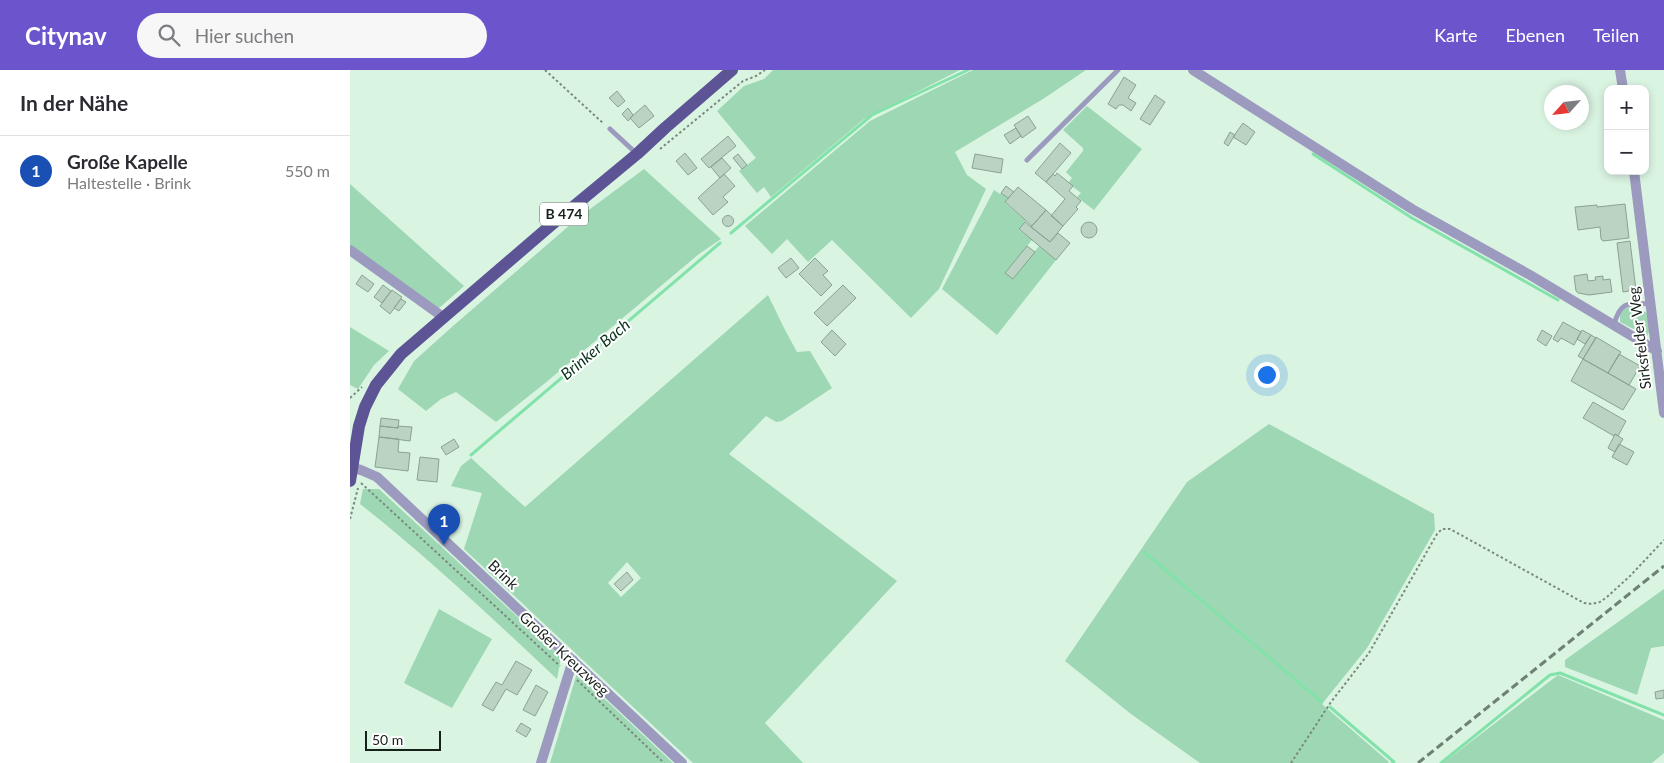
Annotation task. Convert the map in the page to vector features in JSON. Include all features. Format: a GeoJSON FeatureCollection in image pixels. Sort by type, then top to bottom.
{"type":"FeatureCollection","features":[{"type":"Feature","properties":{"kind":"main road","name":"B 474"},"geometry":{"type":"LineString","coordinates":[[354,477],[362,416],[376,385],[401,354],[637,154],[664,128],[732,70]]}},
{"type":"Feature","properties":{"kind":"street"},"geometry":{"type":"LineString","coordinates":[[1192,70],[1412,209],[1530,275],[1657,351]]}},
{"type":"Feature","properties":{"kind":"street"},"geometry":{"type":"LineString","coordinates":[[1620,70],[1622,85]]}},
{"type":"Feature","properties":{"kind":"street","name":"Sirksfelder Weg"},"geometry":{"type":"LineString","coordinates":[[1635,175],[1664,413]]}},
{"type":"Feature","properties":{"kind":"street"},"geometry":{"type":"LineString","coordinates":[[350,250],[443,317]]}},
{"type":"Feature","properties":{"kind":"street","name":"Brink"},"geometry":{"type":"LineString","coordinates":[[354,477],[361,470],[377,478],[682,763]]}},
{"type":"Feature","properties":{"kind":"street"},"geometry":{"type":"LineString","coordinates":[[541,763],[573,660]]}},
{"type":"Feature","properties":{"kind":"lane"},"geometry":{"type":"LineString","coordinates":[[1027,160],[1118,70]]}},
{"type":"Feature","properties":{"kind":"lane"},"geometry":{"type":"LineString","coordinates":[[610,129],[637,154]]}},
{"type":"Feature","properties":{"kind":"lane"},"geometry":{"type":"LineString","coordinates":[[1614,325],[1620,309],[1627,304],[1651,304]]}},
{"type":"Feature","properties":{"kind":"path"},"geometry":{"type":"LineString","coordinates":[[545,70],[610,129]]}},
{"type":"Feature","properties":{"kind":"path"},"geometry":{"type":"LineString","coordinates":[[350,398],[355,392]]}},
{"type":"Feature","properties":{"kind":"path"},"geometry":{"type":"LineString","coordinates":[[350,519],[354,477]]}},
{"type":"Feature","properties":{"kind":"path","name":"Großer Kreuzweg"},"geometry":{"type":"LineString","coordinates":[[354,477],[569,673],[664,763]]}},
{"type":"Feature","properties":{"kind":"path"},"geometry":{"type":"LineString","coordinates":[[1290,763],[1330,702],[1369,653],[1437,534],[1442,529],[1450,529],[1584,603],[1592,604],[1600,602],[1630,576],[1664,540]]}},
{"type":"Feature","properties":{"kind":"green space"},"geometry":{"type":"Polygon","coordinates":[[[773,70],[960,70],[864,119],[771,197],[764,187],[757,193],[739,171],[756,158],[717,111],[744,86],[764,79],[773,70]]]}},
{"type":"Feature","properties":{"kind":"green space"},"geometry":{"type":"Polygon","coordinates":[[[973,70],[1086,70],[1043,99],[955,152],[967,175],[986,189],[939,289],[911,318],[832,240],[808,262],[787,239],[772,254],[745,226],[870,121],[973,70]]]}},
{"type":"Feature","properties":{"kind":"green space"},"geometry":{"type":"Polygon","coordinates":[[[1087,106],[1142,149],[1094,210],[1077,197],[1081,193],[1068,183],[1072,178],[1066,172],[1083,151],[1083,148],[1063,130],[1087,106]]]}},
{"type":"Feature","properties":{"kind":"green space"},"geometry":{"type":"Polygon","coordinates":[[[644,169],[721,239],[699,254],[496,422],[456,392],[441,399],[426,411],[398,389],[414,361],[453,326],[578,218],[644,169]]]}},
{"type":"Feature","properties":{"kind":"green space"},"geometry":{"type":"Polygon","coordinates":[[[350,184],[464,286],[438,309],[350,245],[350,184]]]}},
{"type":"Feature","properties":{"kind":"green space"},"geometry":{"type":"Polygon","coordinates":[[[994,190],[1008,198],[1005,203],[1026,221],[1019,230],[1032,240],[1006,272],[1013,278],[1039,246],[1056,260],[997,335],[942,289],[994,190]]]}},
{"type":"Feature","properties":{"kind":"green space"},"geometry":{"type":"Polygon","coordinates":[[[768,295],[797,352],[810,351],[832,388],[782,421],[776,422],[766,416],[729,454],[897,581],[765,723],[803,763],[693,763],[464,549],[482,493],[451,486],[461,466],[471,458],[525,507],[768,295]],[[627,562],[608,583],[621,597],[641,578],[627,562]]]}},
{"type":"Feature","properties":{"kind":"green space"},"geometry":{"type":"Polygon","coordinates":[[[1629,307],[1638,308],[1649,314],[1650,330],[1647,336],[1620,322],[1620,314],[1629,307]]]}},
{"type":"Feature","properties":{"kind":"green space"},"geometry":{"type":"Polygon","coordinates":[[[350,327],[389,351],[374,365],[358,389],[350,385],[350,327]]]}},
{"type":"Feature","properties":{"kind":"green space"},"geometry":{"type":"Polygon","coordinates":[[[1269,424],[1434,514],[1435,530],[1367,648],[1322,704],[1389,762],[1387,763],[1200,763],[1131,714],[1065,661],[1187,482],[1269,424]]]}},
{"type":"Feature","properties":{"kind":"green space"},"geometry":{"type":"Polygon","coordinates":[[[363,489],[379,489],[561,657],[557,679],[436,567],[360,504],[363,489]]]}},
{"type":"Feature","properties":{"kind":"green space"},"geometry":{"type":"Polygon","coordinates":[[[1664,589],[1664,646],[1651,648],[1637,695],[1565,667],[1565,660],[1664,589]]]}},
{"type":"Feature","properties":{"kind":"green space"},"geometry":{"type":"Polygon","coordinates":[[[439,609],[492,639],[452,708],[404,683],[439,609]]]}},
{"type":"Feature","properties":{"kind":"green space"},"geometry":{"type":"Polygon","coordinates":[[[577,673],[673,763],[550,763],[577,673]]]}},
{"type":"Feature","properties":{"kind":"green space"},"geometry":{"type":"Polygon","coordinates":[[[1558,675],[1664,720],[1664,753],[1652,763],[1443,763],[1558,675]]]}},
{"type":"Feature","properties":{"kind":"building"},"geometry":{"type":"Polygon","coordinates":[[[1124,77],[1136,85],[1128,98],[1136,103],[1131,111],[1123,105],[1119,105],[1116,109],[1108,104],[1124,77]]]}},
{"type":"Feature","properties":{"kind":"building"},"geometry":{"type":"Polygon","coordinates":[[[617,91],[625,101],[618,107],[609,98],[617,91]]]}},
{"type":"Feature","properties":{"kind":"building"},"geometry":{"type":"Polygon","coordinates":[[[1155,95],[1165,102],[1150,125],[1140,119],[1155,95]]]}},
{"type":"Feature","properties":{"kind":"building"},"geometry":{"type":"Polygon","coordinates":[[[645,105],[654,116],[639,128],[630,118],[645,105]]]}},
{"type":"Feature","properties":{"kind":"building"},"geometry":{"type":"Polygon","coordinates":[[[628,108],[633,115],[628,121],[622,114],[628,108]]]}},
{"type":"Feature","properties":{"kind":"building"},"geometry":{"type":"Polygon","coordinates":[[[1028,116],[1036,128],[1022,138],[1014,125],[1028,116]]]}},
{"type":"Feature","properties":{"kind":"building"},"geometry":{"type":"Polygon","coordinates":[[[1243,123],[1255,132],[1246,145],[1233,137],[1243,123]]]}},
{"type":"Feature","properties":{"kind":"building"},"geometry":{"type":"Polygon","coordinates":[[[1016,128],[1021,136],[1010,144],[1004,135],[1016,128]]]}},
{"type":"Feature","properties":{"kind":"building"},"geometry":{"type":"Polygon","coordinates":[[[1230,132],[1235,135],[1228,146],[1224,143],[1230,132]]]}},
{"type":"Feature","properties":{"kind":"building"},"geometry":{"type":"Polygon","coordinates":[[[728,136],[736,146],[709,168],[701,159],[728,136]]]}},
{"type":"Feature","properties":{"kind":"building"},"geometry":{"type":"Polygon","coordinates":[[[1060,143],[1071,153],[1046,182],[1035,173],[1060,143]]]}},
{"type":"Feature","properties":{"kind":"building"},"geometry":{"type":"Polygon","coordinates":[[[685,153],[697,168],[688,175],[676,161],[685,153]]]}},
{"type":"Feature","properties":{"kind":"building"},"geometry":{"type":"Polygon","coordinates":[[[738,154],[747,165],[742,169],[733,158],[738,154]]]}},
{"type":"Feature","properties":{"kind":"building"},"geometry":{"type":"Polygon","coordinates":[[[975,154],[1003,159],[1001,173],[972,168],[975,154]]]}},
{"type":"Feature","properties":{"kind":"building"},"geometry":{"type":"Polygon","coordinates":[[[722,158],[731,168],[720,178],[711,167],[722,158]]]}},
{"type":"Feature","properties":{"kind":"building"},"geometry":{"type":"Polygon","coordinates":[[[1057,173],[1073,186],[1069,191],[1081,201],[1076,207],[1078,209],[1063,226],[1051,216],[1065,199],[1046,182],[1053,174],[1055,176],[1057,173]]]}},
{"type":"Feature","properties":{"kind":"building"},"geometry":{"type":"Polygon","coordinates":[[[724,174],[735,186],[723,197],[728,202],[713,215],[698,198],[724,174]]]}},
{"type":"Feature","properties":{"kind":"building"},"geometry":{"type":"Polygon","coordinates":[[[1006,186],[1014,192],[1008,198],[1001,193],[1006,186]]]}},
{"type":"Feature","properties":{"kind":"building"},"geometry":{"type":"Polygon","coordinates":[[[1018,187],[1046,210],[1032,226],[1005,202],[1018,187]]]}},
{"type":"Feature","properties":{"kind":"building"},"geometry":{"type":"Polygon","coordinates":[[[1625,204],[1629,238],[1603,241],[1601,239],[1600,227],[1578,230],[1575,207],[1625,204]]]}},
{"type":"Feature","properties":{"kind":"building"},"geometry":{"type":"Polygon","coordinates":[[[1046,210],[1063,226],[1050,242],[1031,227],[1046,210]]]}},
{"type":"Feature","properties":{"kind":"building"},"geometry":{"type":"Polygon","coordinates":[[[726,216],[730,216],[733,221],[732,225],[726,226],[723,223],[723,219],[726,216]]]}},
{"type":"Feature","properties":{"kind":"building"},"geometry":{"type":"Polygon","coordinates":[[[1025,222],[1050,242],[1058,233],[1070,243],[1056,260],[1019,229],[1025,222]]]}},
{"type":"Feature","properties":{"kind":"building"},"geometry":{"type":"Polygon","coordinates":[[[1086,222],[1092,222],[1097,227],[1095,236],[1086,238],[1081,233],[1081,227],[1086,222]]]}},
{"type":"Feature","properties":{"kind":"building"},"geometry":{"type":"Polygon","coordinates":[[[1630,241],[1636,290],[1623,292],[1617,243],[1630,241]]]}},
{"type":"Feature","properties":{"kind":"building"},"geometry":{"type":"Polygon","coordinates":[[[1027,246],[1035,252],[1013,279],[1005,273],[1027,246]]]}},
{"type":"Feature","properties":{"kind":"building"},"geometry":{"type":"Polygon","coordinates":[[[791,258],[799,268],[786,278],[778,268],[791,258]]]}},
{"type":"Feature","properties":{"kind":"building"},"geometry":{"type":"Polygon","coordinates":[[[815,258],[828,271],[823,275],[832,285],[821,296],[799,274],[815,258]]]}},
{"type":"Feature","properties":{"kind":"building"},"geometry":{"type":"Polygon","coordinates":[[[1587,274],[1588,281],[1596,280],[1595,277],[1603,276],[1603,280],[1610,279],[1612,292],[1589,295],[1578,293],[1574,276],[1587,274]]]}},
{"type":"Feature","properties":{"kind":"building"},"geometry":{"type":"Polygon","coordinates":[[[362,275],[374,284],[368,292],[356,284],[362,275]]]}},
{"type":"Feature","properties":{"kind":"building"},"geometry":{"type":"Polygon","coordinates":[[[383,285],[391,291],[382,303],[374,297],[383,285]]]}},
{"type":"Feature","properties":{"kind":"building"},"geometry":{"type":"Polygon","coordinates":[[[843,285],[856,298],[827,326],[814,313],[843,285]]]}},
{"type":"Feature","properties":{"kind":"building"},"geometry":{"type":"Polygon","coordinates":[[[392,290],[402,297],[390,314],[380,306],[392,290]]]}},
{"type":"Feature","properties":{"kind":"building"},"geometry":{"type":"Polygon","coordinates":[[[401,299],[406,302],[399,311],[394,308],[401,299]]]}},
{"type":"Feature","properties":{"kind":"building"},"geometry":{"type":"Polygon","coordinates":[[[1563,322],[1581,332],[1574,345],[1561,338],[1558,342],[1553,339],[1563,322]]]}},
{"type":"Feature","properties":{"kind":"building"},"geometry":{"type":"Polygon","coordinates":[[[832,330],[846,344],[835,356],[821,342],[832,330]]]}},
{"type":"Feature","properties":{"kind":"building"},"geometry":{"type":"Polygon","coordinates":[[[1542,330],[1552,336],[1546,346],[1537,340],[1542,330]]]}},
{"type":"Feature","properties":{"kind":"building"},"geometry":{"type":"Polygon","coordinates":[[[1582,330],[1591,335],[1585,344],[1577,339],[1582,330]]]}},
{"type":"Feature","properties":{"kind":"building"},"geometry":{"type":"Polygon","coordinates":[[[1591,335],[1596,338],[1583,359],[1578,356],[1591,335]]]}},
{"type":"Feature","properties":{"kind":"building"},"geometry":{"type":"Polygon","coordinates":[[[1596,337],[1621,352],[1608,373],[1583,359],[1596,337]]]}},
{"type":"Feature","properties":{"kind":"building"},"geometry":{"type":"Polygon","coordinates":[[[1619,354],[1640,366],[1629,385],[1608,373],[1619,354]]]}},
{"type":"Feature","properties":{"kind":"building"},"geometry":{"type":"Polygon","coordinates":[[[1583,359],[1636,389],[1623,410],[1571,381],[1583,359]]]}},
{"type":"Feature","properties":{"kind":"building"},"geometry":{"type":"Polygon","coordinates":[[[1593,402],[1626,421],[1618,436],[1615,434],[1614,436],[1583,418],[1593,402]]]}},
{"type":"Feature","properties":{"kind":"building"},"geometry":{"type":"Polygon","coordinates":[[[381,418],[399,420],[398,428],[380,426],[381,418]]]}},
{"type":"Feature","properties":{"kind":"building"},"geometry":{"type":"Polygon","coordinates":[[[380,426],[412,427],[410,441],[379,437],[380,426]]]}},
{"type":"Feature","properties":{"kind":"building"},"geometry":{"type":"Polygon","coordinates":[[[1615,434],[1623,439],[1615,452],[1608,448],[1615,434]]]}},
{"type":"Feature","properties":{"kind":"building"},"geometry":{"type":"Polygon","coordinates":[[[379,437],[399,439],[398,452],[410,453],[408,471],[375,467],[379,437]]]}},
{"type":"Feature","properties":{"kind":"building"},"geometry":{"type":"Polygon","coordinates":[[[454,439],[459,447],[446,455],[441,447],[454,439]]]}},
{"type":"Feature","properties":{"kind":"building"},"geometry":{"type":"Polygon","coordinates":[[[1619,444],[1634,452],[1627,465],[1612,457],[1619,444]]]}},
{"type":"Feature","properties":{"kind":"building"},"geometry":{"type":"Polygon","coordinates":[[[420,457],[439,459],[437,482],[417,480],[420,457]]]}},
{"type":"Feature","properties":{"kind":"building"},"geometry":{"type":"Polygon","coordinates":[[[627,572],[633,580],[621,591],[614,584],[627,572]]]}},
{"type":"Feature","properties":{"kind":"building"},"geometry":{"type":"Polygon","coordinates":[[[516,661],[532,670],[517,695],[506,689],[493,711],[482,705],[496,682],[502,685],[516,661]]]}},
{"type":"Feature","properties":{"kind":"building"},"geometry":{"type":"Polygon","coordinates":[[[536,685],[548,692],[535,716],[523,710],[536,685]]]}},
{"type":"Feature","properties":{"kind":"building"},"geometry":{"type":"Polygon","coordinates":[[[1664,690],[1664,698],[1656,699],[1655,692],[1664,690]]]}},
{"type":"Feature","properties":{"kind":"building"},"geometry":{"type":"Polygon","coordinates":[[[521,723],[531,729],[526,737],[516,731],[521,723]]]}},
{"type":"Feature","properties":{"kind":"waterway","name":"Brinker Bach"},"geometry":{"type":"LineString","coordinates":[[731,233],[872,115],[968,70]]}},
{"type":"Feature","properties":{"kind":"waterway"},"geometry":{"type":"LineString","coordinates":[[1313,154],[1412,218],[1558,300]]}},
{"type":"Feature","properties":{"kind":"waterway","name":"Brinker Bach"},"geometry":{"type":"LineString","coordinates":[[471,455],[720,243]]}},
{"type":"Feature","properties":{"kind":"waterway"},"geometry":{"type":"LineString","coordinates":[[1144,552],[1322,702]]}},
{"type":"Feature","properties":{"kind":"waterway"},"geometry":{"type":"LineString","coordinates":[[1441,763],[1550,675],[1560,673],[1664,715]]}},
{"type":"Feature","properties":{"kind":"waterway"},"geometry":{"type":"LineString","coordinates":[[1330,707],[1394,762],[1392,763]]}},
{"type":"Feature","properties":{"kind":"railway"},"geometry":{"type":"LineString","coordinates":[[1418,763],[1664,566]]}},
{"type":"Feature","properties":{"kind":"place","name":"Große Kapelle"},"geometry":{"type":"Point","coordinates":[444,545]}}]}
